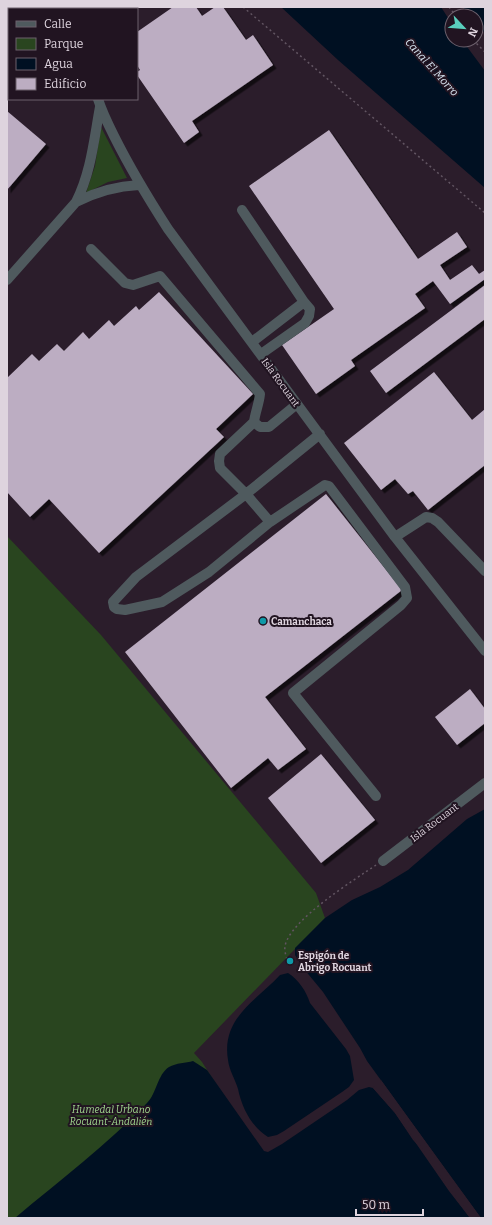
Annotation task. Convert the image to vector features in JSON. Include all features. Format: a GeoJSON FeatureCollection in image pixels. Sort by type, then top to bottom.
{"type":"FeatureCollection","features":[{"type":"Feature","properties":{"kind":"street","name":"Isla Rocuant"},"geometry":{"type":"LineString","coordinates":[[99,103],[125,159],[168,229],[395,537],[485,651]]}},
{"type":"Feature","properties":{"kind":"street"},"geometry":{"type":"LineString","coordinates":[[7,280],[76,202],[88,171],[99,103]]}},
{"type":"Feature","properties":{"kind":"street"},"geometry":{"type":"LineString","coordinates":[[76,202],[110,188],[139,184]]}},
{"type":"Feature","properties":{"kind":"street"},"geometry":{"type":"LineString","coordinates":[[242,210],[310,310],[309,316],[305,323],[260,354]]}},
{"type":"Feature","properties":{"kind":"street"},"geometry":{"type":"LineString","coordinates":[[90,249],[124,283],[133,285],[160,276],[260,394],[260,402],[255,414],[254,422],[220,454],[219,461],[220,468],[246,494],[270,522]]}},
{"type":"Feature","properties":{"kind":"street"},"geometry":{"type":"LineString","coordinates":[[252,342],[304,302]]}},
{"type":"Feature","properties":{"kind":"street"},"geometry":{"type":"LineString","coordinates":[[254,422],[260,427],[269,427],[297,404]]}},
{"type":"Feature","properties":{"kind":"street"},"geometry":{"type":"LineString","coordinates":[[320,434],[246,494],[136,577],[112,602],[114,607],[117,609],[125,610],[162,602],[209,572],[270,522],[323,486],[329,486],[405,587],[407,598],[401,605],[293,693],[376,796]]}},
{"type":"Feature","properties":{"kind":"street"},"geometry":{"type":"LineString","coordinates":[[395,537],[426,517],[432,518],[438,522],[485,571]]}},
{"type":"Feature","properties":{"kind":"street","name":"Isla Rocuant"},"geometry":{"type":"LineString","coordinates":[[383,861],[485,783]]}},
{"type":"Feature","properties":{"kind":"path"},"geometry":{"type":"LineString","coordinates":[[243,7],[485,213]]}},
{"type":"Feature","properties":{"kind":"path"},"geometry":{"type":"LineString","coordinates":[[288,964],[285,947],[289,936],[304,919],[343,887],[383,861]]}},
{"type":"Feature","properties":{"kind":"green space"},"geometry":{"type":"Polygon","coordinates":[[[101,127],[127,178],[108,182],[86,193],[95,166],[101,127]]]}},
{"type":"Feature","properties":{"kind":"green space","name":"Humedal Urbano Rocuant-Andalién"},"geometry":{"type":"Polygon","coordinates":[[[7,536],[101,635],[316,893],[325,918],[194,1053],[202,1062],[262,1156],[192,1218],[7,1218],[7,536]]]}},
{"type":"Feature","properties":{"kind":"water","name":"Canal El Morro"},"geometry":{"type":"Polygon","coordinates":[[[281,7],[441,7],[444,12],[444,48],[468,48],[485,71],[485,188],[338,60],[281,7]]]}},
{"type":"Feature","properties":{"kind":"water"},"geometry":{"type":"Polygon","coordinates":[[[463,7],[485,7],[485,33],[484,8],[463,7]]]}},
{"type":"Feature","properties":{"kind":"water"},"geometry":{"type":"Polygon","coordinates":[[[485,809],[485,1218],[481,1218],[367,1061],[323,992],[304,969],[295,955],[295,948],[325,918],[352,900],[380,887],[408,870],[467,819],[485,809]]]}},
{"type":"Feature","properties":{"kind":"water"},"geometry":{"type":"Polygon","coordinates":[[[288,973],[302,986],[310,1003],[346,1049],[350,1056],[354,1080],[349,1087],[284,1131],[277,1135],[268,1137],[257,1128],[245,1110],[228,1060],[227,1045],[235,1022],[242,1012],[280,975],[288,973]]]}},
{"type":"Feature","properties":{"kind":"water"},"geometry":{"type":"Polygon","coordinates":[[[193,1061],[207,1070],[264,1151],[268,1152],[347,1100],[359,1090],[369,1087],[373,1088],[395,1113],[470,1218],[15,1218],[100,1148],[132,1118],[150,1099],[165,1070],[175,1065],[193,1061]]]}},
{"type":"Feature","properties":{"kind":"pier"},"geometry":{"type":"Polygon","coordinates":[[[381,1080],[481,1218],[479,1218],[450,1179],[380,1082],[381,1080]]]}},
{"type":"Feature","properties":{"kind":"pier"},"geometry":{"type":"Polygon","coordinates":[[[374,1086],[396,1111],[414,1139],[420,1145],[472,1218],[470,1218],[449,1191],[395,1113],[373,1088],[374,1086]]]}},
{"type":"Feature","properties":{"kind":"building"},"geometry":{"type":"Polygon","coordinates":[[[173,7],[196,7],[202,16],[215,7],[223,7],[246,40],[253,35],[273,65],[192,121],[199,132],[184,143],[138,76],[138,71],[140,70],[138,67],[138,31],[173,7]]]}},
{"type":"Feature","properties":{"kind":"building"},"geometry":{"type":"Polygon","coordinates":[[[7,111],[46,144],[7,190],[7,111]]]}},
{"type":"Feature","properties":{"kind":"building"},"geometry":{"type":"Polygon","coordinates":[[[329,130],[418,259],[457,232],[467,247],[440,265],[450,280],[472,265],[479,274],[485,270],[485,279],[450,304],[433,281],[415,294],[425,308],[351,360],[355,366],[316,394],[282,345],[334,309],[249,186],[329,130]]]}},
{"type":"Feature","properties":{"kind":"building"},"geometry":{"type":"Polygon","coordinates":[[[485,285],[485,319],[386,393],[370,371],[485,285]]]}},
{"type":"Feature","properties":{"kind":"building"},"geometry":{"type":"Polygon","coordinates":[[[159,292],[253,394],[216,429],[224,437],[99,553],[49,499],[30,517],[7,492],[7,378],[32,354],[39,361],[57,344],[64,351],[83,332],[89,339],[109,320],[114,326],[136,306],[139,310],[159,292]]]}},
{"type":"Feature","properties":{"kind":"building"},"geometry":{"type":"Polygon","coordinates":[[[434,372],[472,420],[485,409],[485,465],[428,510],[413,491],[408,494],[395,479],[381,490],[344,443],[434,372]]]}},
{"type":"Feature","properties":{"kind":"building","name":"Camanchaca"},"geometry":{"type":"Polygon","coordinates":[[[326,494],[402,590],[265,697],[306,749],[278,770],[268,758],[231,788],[125,652],[326,494]]]}},
{"type":"Feature","properties":{"kind":"building"},"geometry":{"type":"Polygon","coordinates":[[[470,689],[485,709],[485,723],[457,745],[435,717],[470,689]]]}},
{"type":"Feature","properties":{"kind":"building"},"geometry":{"type":"Polygon","coordinates":[[[321,754],[375,820],[321,863],[268,798],[321,754]]]}},
{"type":"Feature","properties":{"kind":"place","name":"Camanchaca"},"geometry":{"type":"Point","coordinates":[263,621]}},
{"type":"Feature","properties":{"kind":"place","name":"Espigón de Abrigo Rocuant"},"geometry":{"type":"Point","coordinates":[290,961]}}]}
